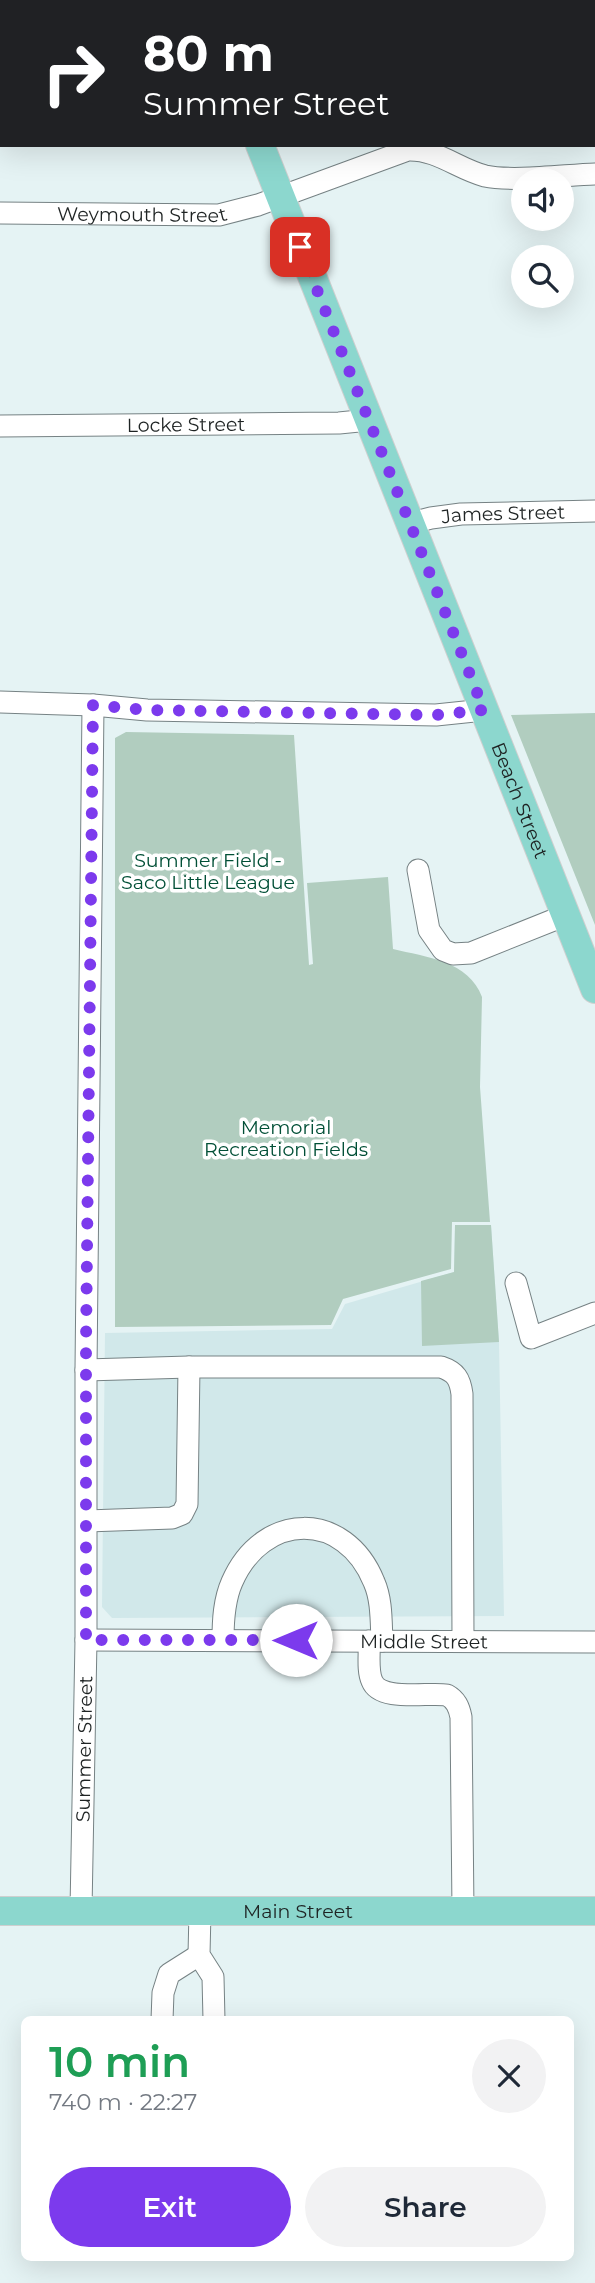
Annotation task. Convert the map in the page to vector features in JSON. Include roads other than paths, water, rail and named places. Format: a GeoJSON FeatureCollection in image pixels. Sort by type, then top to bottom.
{"type":"FeatureCollection","features":[{"type":"Feature","properties":{"kind":"main road","name":"Beach Street"},"geometry":{"type":"LineString","coordinates":[[261,147],[595,989]]}},
{"type":"Feature","properties":{"kind":"main road","name":"Main Street"},"geometry":{"type":"LineString","coordinates":[[0,1910],[595,1911]]}},
{"type":"Feature","properties":{"kind":"street","name":"Weymouth Street"},"geometry":{"type":"LineString","coordinates":[[0,213],[219,215],[240,211],[408,150],[427,151],[471,171],[494,177],[595,174]]}},
{"type":"Feature","properties":{"kind":"street","name":"Locke Street"},"geometry":{"type":"LineString","coordinates":[[0,426],[339,423],[369,420]]}},
{"type":"Feature","properties":{"kind":"street","name":"James Street"},"geometry":{"type":"LineString","coordinates":[[411,523],[461,514],[595,511]]}},
{"type":"Feature","properties":{"kind":"street"},"geometry":{"type":"LineString","coordinates":[[0,702],[147,710],[436,715],[484,710]]}},
{"type":"Feature","properties":{"kind":"street","name":"Summer Street"},"geometry":{"type":"LineString","coordinates":[[81,1910],[86,1640],[93,705]]}},
{"type":"Feature","properties":{"kind":"street"},"geometry":{"type":"LineString","coordinates":[[418,870],[429,930],[439,946],[453,954],[471,953],[566,915]]}},
{"type":"Feature","properties":{"kind":"street"},"geometry":{"type":"LineString","coordinates":[[516,1283],[531,1338],[595,1313]]}},
{"type":"Feature","properties":{"kind":"street"},"geometry":{"type":"LineString","coordinates":[[87,1521],[172,1518],[182,1514],[187,1504],[189,1367]]}},
{"type":"Feature","properties":{"kind":"street"},"geometry":{"type":"LineString","coordinates":[[86,1370],[189,1367],[441,1367],[449,1370],[457,1376],[462,1394],[463,1640]]}},
{"type":"Feature","properties":{"kind":"street"},"geometry":{"type":"LineString","coordinates":[[223,1640],[225,1608],[232,1583],[256,1549],[269,1538],[294,1528],[320,1530],[335,1535],[358,1554],[375,1584],[379,1599],[372,1682],[380,1690],[392,1694],[447,1695],[453,1698],[459,1708],[463,1911]]}},
{"type":"Feature","properties":{"kind":"street","name":"Middle Street"},"geometry":{"type":"LineString","coordinates":[[86,1640],[595,1642]]}},
{"type":"Feature","properties":{"kind":"street"},"geometry":{"type":"LineString","coordinates":[[200,1911],[199,1955],[213,1977],[214,2016]]}},
{"type":"Feature","properties":{"kind":"street"},"geometry":{"type":"LineString","coordinates":[[162,2016],[163,1993],[169,1974],[199,1955]]}},
{"type":"Feature","properties":{"kind":"park label","name":"Summer Field - Saco Little League"},"geometry":{"type":"Point","coordinates":[208,871]}},
{"type":"Feature","properties":{"kind":"park label","name":"Memorial Recreation Fields"},"geometry":{"type":"Point","coordinates":[286,1138]}}]}
